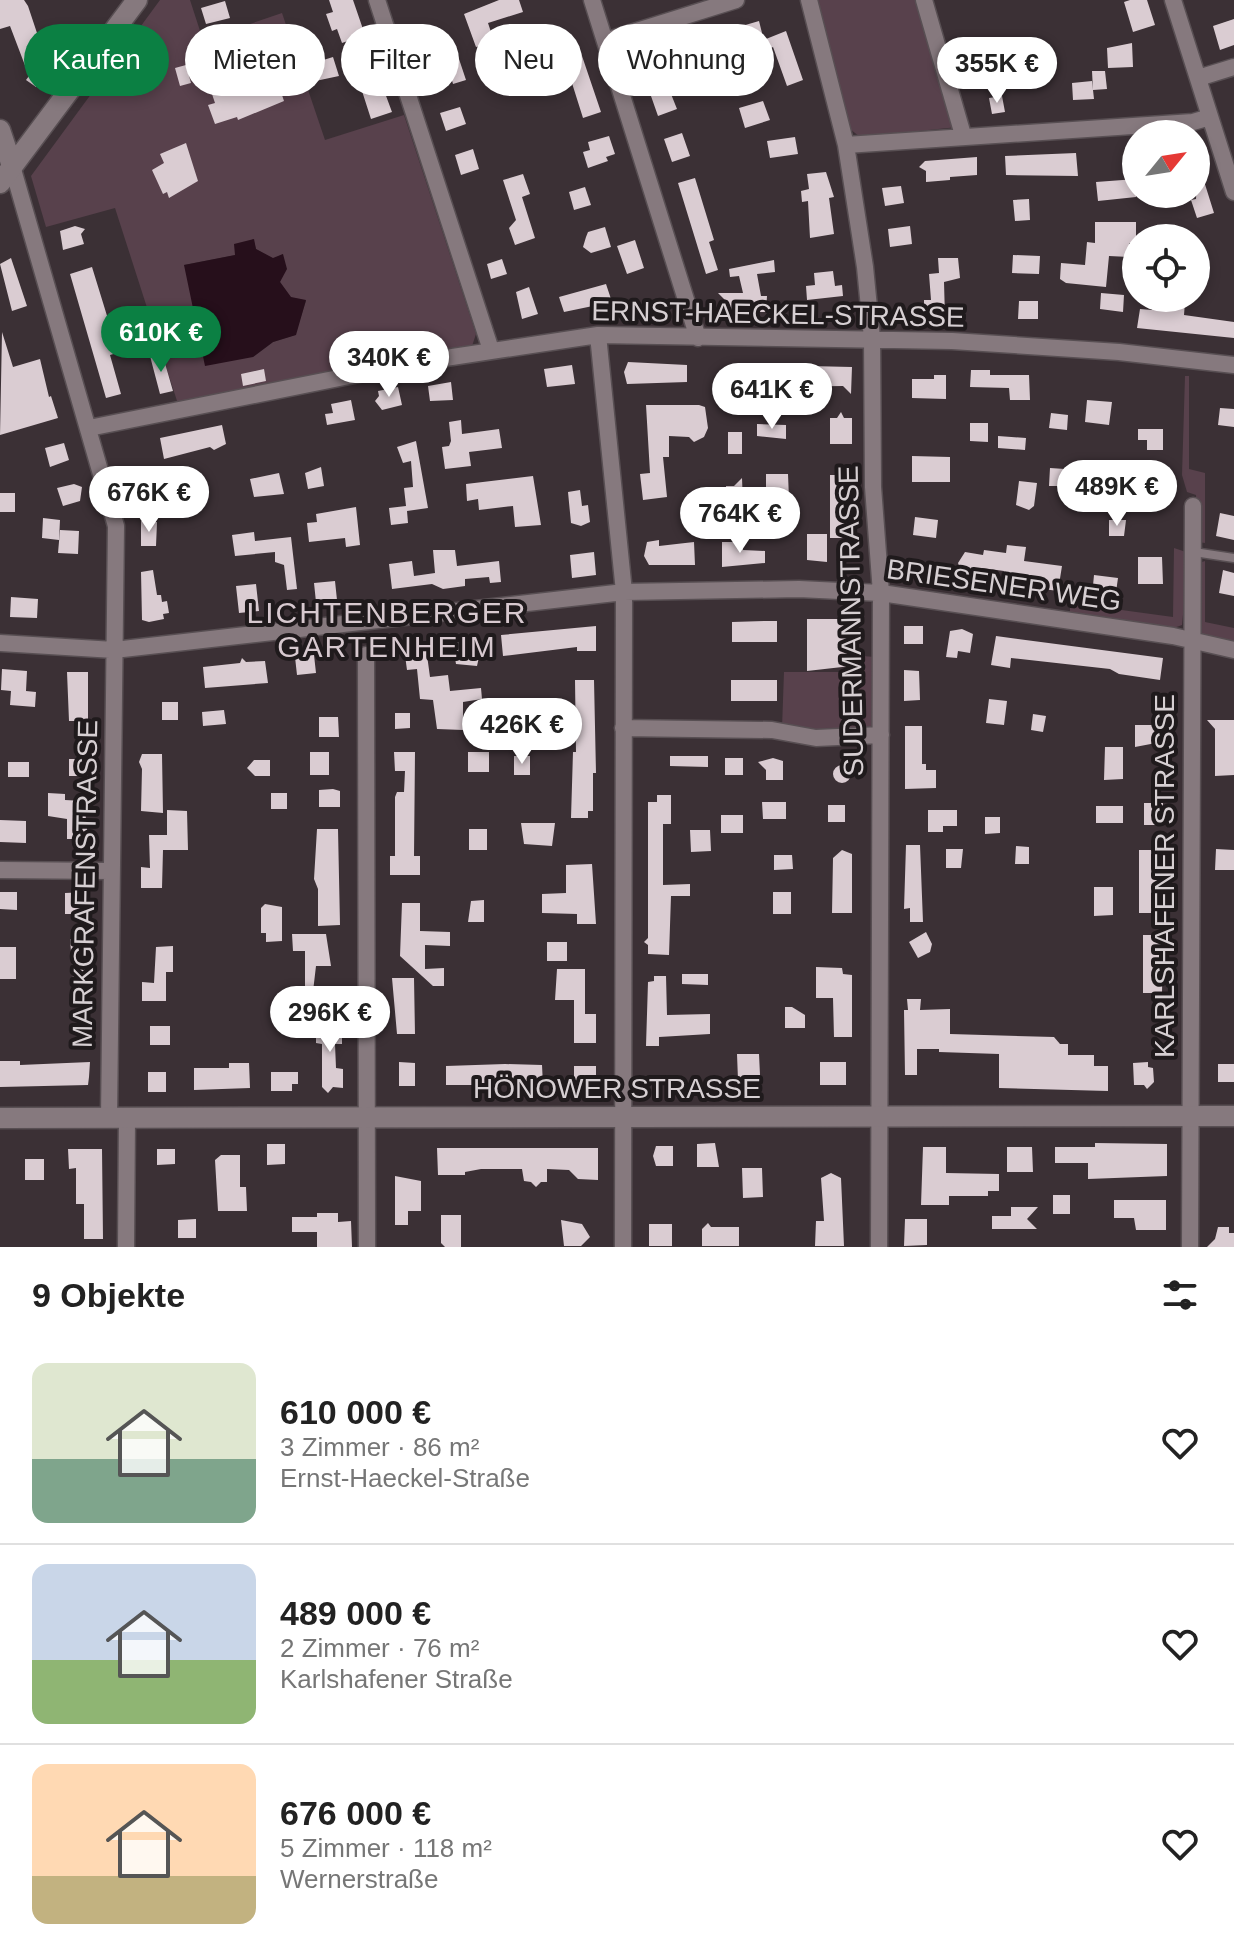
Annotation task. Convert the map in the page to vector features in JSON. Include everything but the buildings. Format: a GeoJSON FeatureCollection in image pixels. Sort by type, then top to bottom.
{"type":"FeatureCollection","features":[{"type":"Feature","properties":{"kind":"main road"},"geometry":{"type":"LineString","coordinates":[[0,183],[137,0]]}},
{"type":"Feature","properties":{"kind":"main road"},"geometry":{"type":"LineString","coordinates":[[0,130],[12,166]]}},
{"type":"Feature","properties":{"kind":"main road","name":"HÖNOWER STRASSE"},"geometry":{"type":"LineString","coordinates":[[0,1118],[1234,1116]]}},
{"type":"Feature","properties":{"kind":"street"},"geometry":{"type":"LineString","coordinates":[[377,0],[491,350]]}},
{"type":"Feature","properties":{"kind":"street"},"geometry":{"type":"LineString","coordinates":[[592,0],[600,24]]}},
{"type":"Feature","properties":{"kind":"street"},"geometry":{"type":"LineString","coordinates":[[659,24],[736,0]]}},
{"type":"Feature","properties":{"kind":"street","name":"SUDERMANNSTRASSE"},"geometry":{"type":"LineString","coordinates":[[809,0],[846,145],[872,338],[873,487],[881,593],[879,1247]]}},
{"type":"Feature","properties":{"kind":"street"},"geometry":{"type":"LineString","coordinates":[[924,0],[963,135]]}},
{"type":"Feature","properties":{"kind":"street"},"geometry":{"type":"LineString","coordinates":[[1173,0],[1234,192]]}},
{"type":"Feature","properties":{"kind":"street"},"geometry":{"type":"LineString","coordinates":[[1198,78],[1234,67]]}},
{"type":"Feature","properties":{"kind":"street"},"geometry":{"type":"LineString","coordinates":[[622,96],[698,338]]}},
{"type":"Feature","properties":{"kind":"street"},"geometry":{"type":"LineString","coordinates":[[846,145],[1193,122],[1210,117]]}},
{"type":"Feature","properties":{"kind":"street","name":"MARKGRAFENSTRASSE"},"geometry":{"type":"LineString","coordinates":[[12,166],[114,511],[110,871],[118,1118],[126,1247]]}},
{"type":"Feature","properties":{"kind":"street"},"geometry":{"type":"LineString","coordinates":[[598,335],[624,592],[623,1247]]}},
{"type":"Feature","properties":{"kind":"street","name":"ERNST-HAECKEL-STRASSE"},"geometry":{"type":"LineString","coordinates":[[89,428],[491,350],[598,335],[872,338],[1043,346],[1234,365]]}},
{"type":"Feature","properties":{"kind":"street","name":"KARLSHAFENER STRASSE"},"geometry":{"type":"LineString","coordinates":[[1190,1247],[1193,506]]}},
{"type":"Feature","properties":{"kind":"street","name":"BRIESENER WEG"},"geometry":{"type":"LineString","coordinates":[[0,643],[114,650],[624,592],[679,589],[881,593],[1234,650]]}},
{"type":"Feature","properties":{"kind":"street"},"geometry":{"type":"LineString","coordinates":[[366,655],[367,1247]]}},
{"type":"Feature","properties":{"kind":"street"},"geometry":{"type":"LineString","coordinates":[[623,728],[772,730],[816,738],[881,735]]}},
{"type":"Feature","properties":{"kind":"street"},"geometry":{"type":"LineString","coordinates":[[0,870],[110,871]]}},
{"type":"Feature","properties":{"kind":"lane"},"geometry":{"type":"LineString","coordinates":[[1194,552],[1234,558]]}},
{"type":"Feature","properties":{"kind":"shaded area"},"geometry":{"type":"Polygon","coordinates":[[[160,0],[190,0],[198,24],[185,24],[185,96],[310,96],[325,140],[404,115],[476,334],[472,346],[402,357],[178,404],[115,208],[46,227],[31,176],[90,96],[169,96],[169,24],[142,24],[160,0]],[[253,239],[236,255],[184,265],[253,357],[273,342],[295,335],[306,301],[291,298],[280,282],[283,254],[273,259],[256,249],[253,239]]]}},
{"type":"Feature","properties":{"kind":"shaded area"},"geometry":{"type":"Polygon","coordinates":[[[816,0],[920,0],[958,127],[860,137],[850,129],[816,0]]]}},
{"type":"Feature","properties":{"kind":"shaded area"},"geometry":{"type":"Polygon","coordinates":[[[282,13],[286,24],[250,24],[282,13]]]}},
{"type":"Feature","properties":{"kind":"shaded area"},"geometry":{"type":"Polygon","coordinates":[[[254,239],[256,249],[273,258],[283,254],[287,269],[280,282],[291,297],[306,300],[296,335],[273,342],[253,357],[205,366],[184,265],[235,255],[234,244],[254,239]]]}},
{"type":"Feature","properties":{"kind":"shaded area"},"geometry":{"type":"Polygon","coordinates":[[[1185,376],[1189,376],[1189,469],[1205,473],[1205,543],[1198,542],[1196,495],[1187,492],[1182,475],[1185,376]]]}},
{"type":"Feature","properties":{"kind":"shaded area"},"geometry":{"type":"Polygon","coordinates":[[[1174,548],[1189,553],[1182,625],[1171,629],[1070,615],[1070,603],[1173,617],[1174,548]]]}},
{"type":"Feature","properties":{"kind":"shaded area"},"geometry":{"type":"Polygon","coordinates":[[[1205,561],[1205,622],[1234,628],[1234,643],[1202,636],[1198,629],[1199,563],[1205,561]]]}},
{"type":"Feature","properties":{"kind":"shaded area"},"geometry":{"type":"Polygon","coordinates":[[[862,656],[875,657],[874,730],[813,732],[782,728],[784,672],[862,672],[862,656]]]}},
{"type":"Feature","properties":{"kind":"district","name":"LICHTENBERGER GARTENHEIM"},"geometry":{"type":"Point","coordinates":[387,629]}}]}
